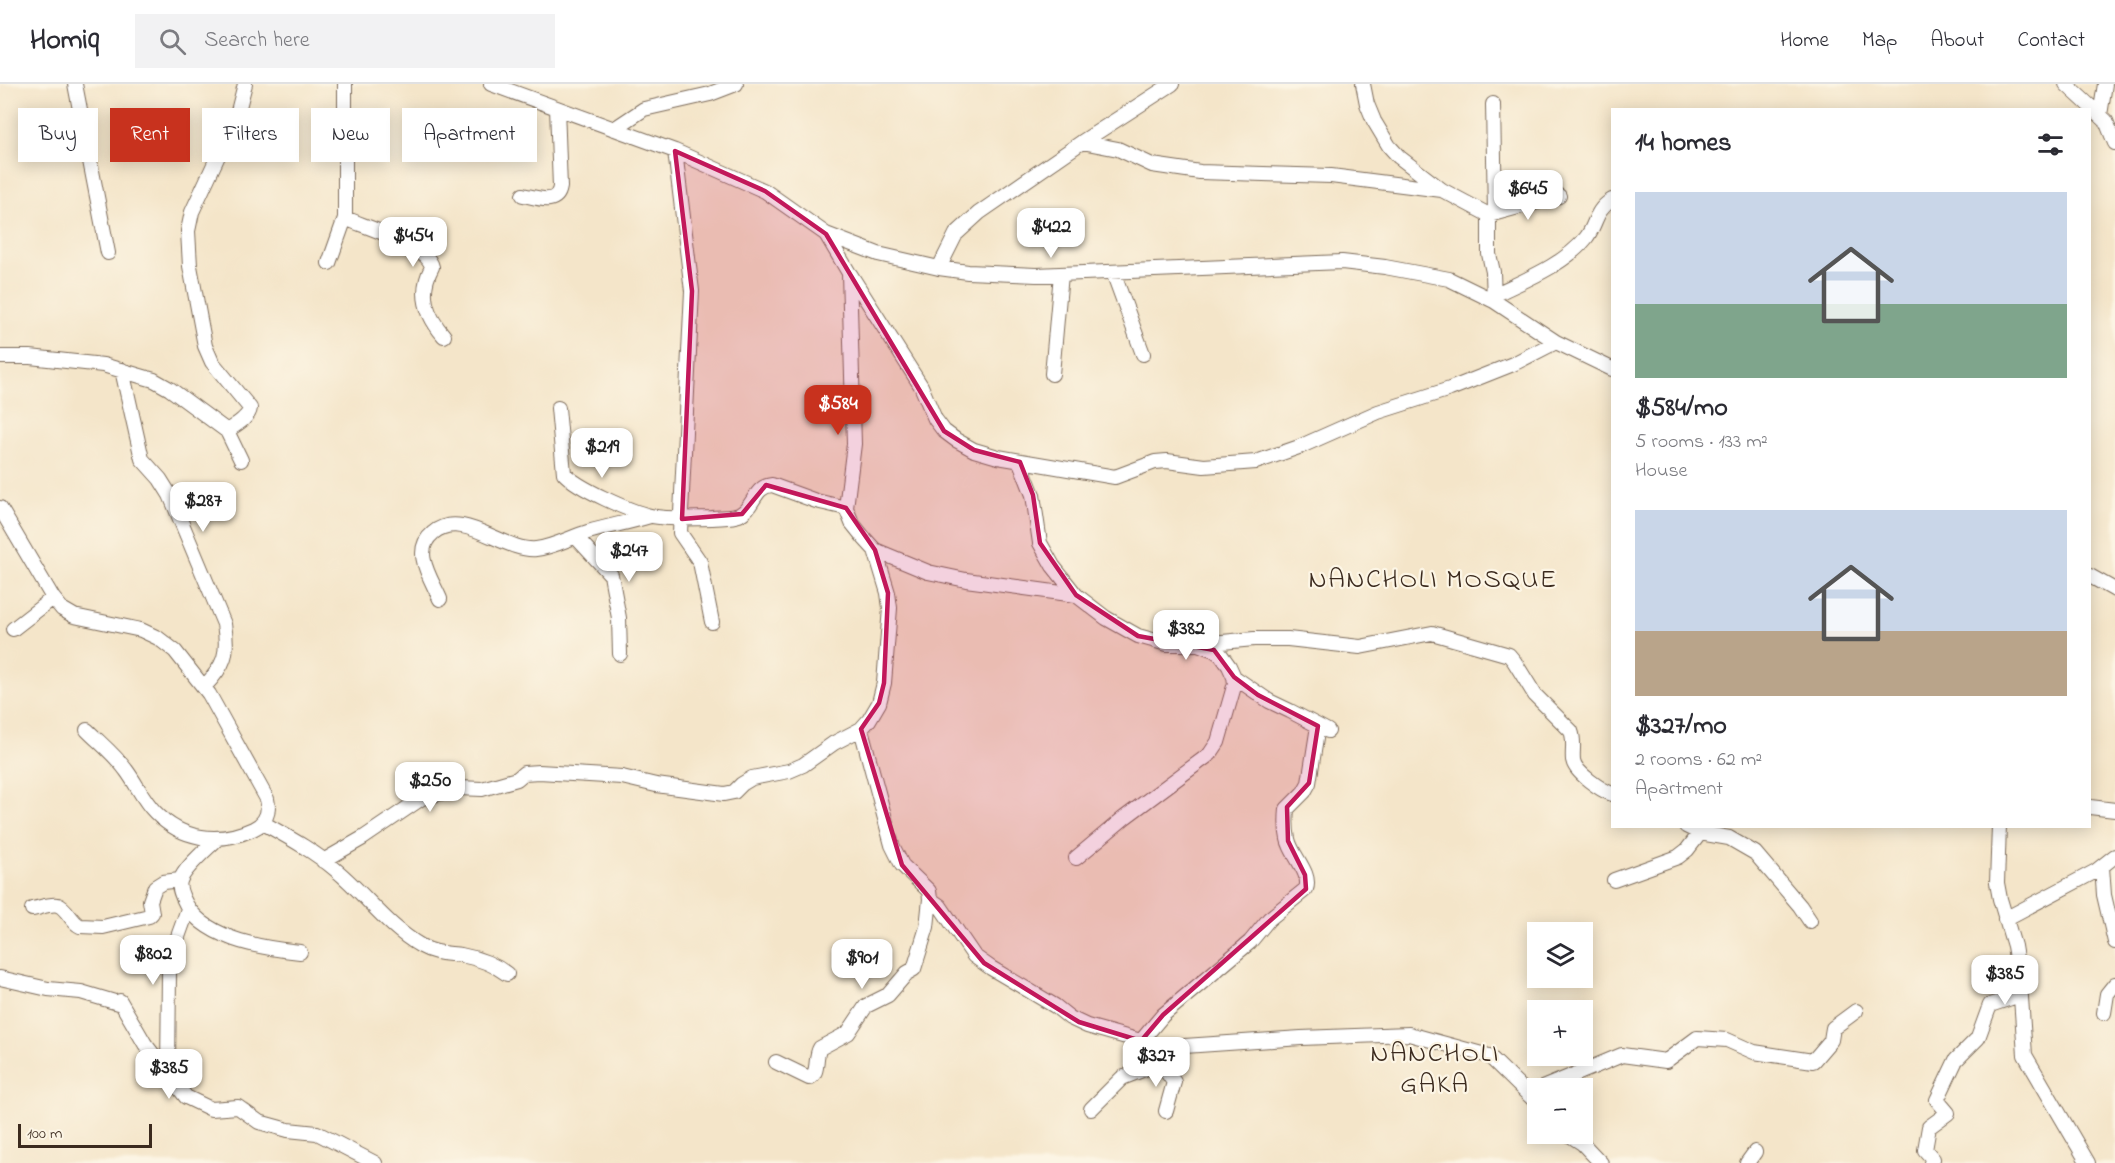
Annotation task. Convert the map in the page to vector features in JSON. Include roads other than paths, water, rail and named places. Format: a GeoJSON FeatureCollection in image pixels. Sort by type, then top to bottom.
{"type":"FeatureCollection","features":[{"type":"Feature","properties":{"kind":"street"},"geometry":{"type":"LineString","coordinates":[[75,84],[108,253]]}},
{"type":"Feature","properties":{"kind":"street"},"geometry":{"type":"LineString","coordinates":[[227,431],[250,412],[250,408],[212,362],[205,346],[190,266],[188,231],[192,212],[237,115],[245,84]]}},
{"type":"Feature","properties":{"kind":"street"},"geometry":{"type":"LineString","coordinates":[[329,263],[345,218],[345,84]]}},
{"type":"Feature","properties":{"kind":"street"},"geometry":{"type":"LineString","coordinates":[[491,84],[675,151],[765,191],[826,234],[878,254],[939,268],[991,274],[1061,274],[1342,262],[1385,267],[1449,279],[1494,298],[1556,342],[1611,369]]}},
{"type":"Feature","properties":{"kind":"street"},"geometry":{"type":"LineString","coordinates":[[614,129],[644,110],[711,94],[736,84]]}},
{"type":"Feature","properties":{"kind":"street"},"geometry":{"type":"LineString","coordinates":[[939,268],[956,234],[979,213],[1172,84]]}},
{"type":"Feature","properties":{"kind":"street"},"geometry":{"type":"LineString","coordinates":[[1363,84],[1374,122],[1389,146],[1399,157],[1418,169],[1443,190],[1492,214],[1559,196]]}},
{"type":"Feature","properties":{"kind":"street"},"geometry":{"type":"LineString","coordinates":[[2066,84],[2107,119]]}},
{"type":"Feature","properties":{"kind":"street"},"geometry":{"type":"LineString","coordinates":[[2105,84],[2102,94],[2115,143]]}},
{"type":"Feature","properties":{"kind":"street"},"geometry":{"type":"LineString","coordinates":[[1493,104],[1492,214],[1489,254],[1493,272],[1494,298]]}},
{"type":"Feature","properties":{"kind":"street"},"geometry":{"type":"LineString","coordinates":[[523,195],[549,200],[559,194],[557,108]]}},
{"type":"Feature","properties":{"kind":"street"},"geometry":{"type":"LineString","coordinates":[[1082,142],[1118,149],[1152,165],[1200,172],[1331,176],[1443,190]]}},
{"type":"Feature","properties":{"kind":"street"},"geometry":{"type":"LineString","coordinates":[[675,151],[692,291],[680,533],[700,562],[712,622]]}},
{"type":"Feature","properties":{"kind":"street"},"geometry":{"type":"LineString","coordinates":[[1494,298],[1573,251],[1587,236],[1597,213],[1611,201]]}},
{"type":"Feature","properties":{"kind":"street"},"geometry":{"type":"LineString","coordinates":[[345,218],[398,240],[426,256],[432,267],[425,284],[425,302],[433,323],[444,336]]}},
{"type":"Feature","properties":{"kind":"street"},"geometry":{"type":"LineString","coordinates":[[826,234],[921,386],[935,419],[944,431],[974,450],[1020,462],[1115,477],[1155,462],[1167,461],[1204,466],[1256,462],[1299,447],[1378,412],[1450,389],[1513,364],[1556,342]]}},
{"type":"Feature","properties":{"kind":"street"},"geometry":{"type":"LineString","coordinates":[[1113,272],[1143,354]]}},
{"type":"Feature","properties":{"kind":"street"},"geometry":{"type":"LineString","coordinates":[[323,861],[363,838],[422,798],[459,788],[482,789],[517,778],[524,773],[539,772],[622,777],[656,785],[724,794],[734,792],[742,783],[752,778],[789,771],[803,765],[834,743],[861,729],[879,703],[884,683],[890,608],[888,593],[875,550],[852,523],[846,508],[854,444],[849,273]]}},
{"type":"Feature","properties":{"kind":"street"},"geometry":{"type":"LineString","coordinates":[[1052,374],[1061,274]]}},
{"type":"Feature","properties":{"kind":"street"},"geometry":{"type":"LineString","coordinates":[[0,357],[70,360],[123,370],[154,381],[170,389],[227,431],[241,460]]}},
{"type":"Feature","properties":{"kind":"street"},"geometry":{"type":"LineString","coordinates":[[123,370],[142,459],[160,479],[170,495],[224,624],[227,645],[224,661],[204,687]]}},
{"type":"Feature","properties":{"kind":"street"},"geometry":{"type":"LineString","coordinates":[[558,408],[564,473],[569,479],[605,498],[650,516],[682,519],[733,517],[747,510],[766,485],[846,508]]}},
{"type":"Feature","properties":{"kind":"street"},"geometry":{"type":"LineString","coordinates":[[1020,462],[1033,495],[1040,543],[1053,566],[1076,595],[1106,618],[1138,636],[1167,644],[1288,639],[1360,647],[1432,633],[1503,653],[1512,657],[1535,696],[1571,731],[1573,762],[1577,768],[1596,786],[1611,794]]}},
{"type":"Feature","properties":{"kind":"street"},"geometry":{"type":"LineString","coordinates":[[0,508],[53,598],[62,609],[74,616],[141,630],[158,638],[175,651],[204,687],[267,799],[269,807],[262,823],[254,829],[217,839],[202,838],[168,823],[155,812],[119,762],[87,729]]}},
{"type":"Feature","properties":{"kind":"street"},"geometry":{"type":"LineString","coordinates":[[440,599],[423,560],[422,550],[434,532],[444,527],[455,525],[468,527],[525,549],[539,549],[650,516]]}},
{"type":"Feature","properties":{"kind":"street"},"geometry":{"type":"LineString","coordinates":[[576,537],[611,575],[619,618],[620,654]]}},
{"type":"Feature","properties":{"kind":"street"},"geometry":{"type":"LineString","coordinates":[[875,550],[936,574],[1076,595]]}},
{"type":"Feature","properties":{"kind":"street"},"geometry":{"type":"LineString","coordinates":[[2091,577],[2115,590]]}},
{"type":"Feature","properties":{"kind":"street"},"geometry":{"type":"LineString","coordinates":[[12,629],[53,598]]}},
{"type":"Feature","properties":{"kind":"street"},"geometry":{"type":"LineString","coordinates":[[1141,1041],[1163,1015],[1250,942],[1269,919],[1306,889],[1307,885],[1305,875],[1288,841],[1287,809],[1304,792],[1309,783],[1323,729],[1263,698],[1234,676],[1221,655],[1209,647],[1198,644]]}},
{"type":"Feature","properties":{"kind":"street"},"geometry":{"type":"LineString","coordinates":[[1076,858],[1124,818],[1210,754],[1218,742],[1234,688],[1234,676]]}},
{"type":"Feature","properties":{"kind":"street"},"geometry":{"type":"LineString","coordinates":[[776,1062],[809,1078],[813,1077],[820,1048],[848,1033],[866,1006],[888,995],[907,973],[914,969],[927,927],[929,891],[902,865],[892,845],[861,729]]}},
{"type":"Feature","properties":{"kind":"street"},"geometry":{"type":"LineString","coordinates":[[2091,807],[2115,810]]}},
{"type":"Feature","properties":{"kind":"street"},"geometry":{"type":"LineString","coordinates":[[262,823],[295,841],[336,870],[395,929],[422,946],[436,954],[462,956],[485,962],[498,967],[507,974]]}},
{"type":"Feature","properties":{"kind":"street"},"geometry":{"type":"LineString","coordinates":[[1999,828],[1997,883],[2014,946],[2025,1056],[2088,1163]]}},
{"type":"Feature","properties":{"kind":"street"},"geometry":{"type":"LineString","coordinates":[[1614,880],[1678,857],[1687,850],[1703,830],[1729,838],[1755,853],[1800,906],[1809,921]]}},
{"type":"Feature","properties":{"kind":"street"},"geometry":{"type":"LineString","coordinates":[[217,839],[180,880],[179,888],[188,909],[198,919],[230,938],[246,944],[300,952]]}},
{"type":"Feature","properties":{"kind":"street"},"geometry":{"type":"LineString","coordinates":[[2006,919],[2102,867],[2115,856]]}},
{"type":"Feature","properties":{"kind":"street"},"geometry":{"type":"LineString","coordinates":[[2102,867],[2104,895],[2115,942]]}},
{"type":"Feature","properties":{"kind":"street"},"geometry":{"type":"LineString","coordinates":[[32,909],[57,905],[75,924],[80,926],[115,925],[149,916],[153,910],[150,901],[155,887],[163,882],[180,880]]}},
{"type":"Feature","properties":{"kind":"street"},"geometry":{"type":"LineString","coordinates":[[930,899],[940,906],[974,956],[1079,1022],[1141,1041],[1170,1047],[1301,1038],[1409,1034],[1488,1056],[1527,1087]]}},
{"type":"Feature","properties":{"kind":"street"},"geometry":{"type":"LineString","coordinates":[[168,1072],[169,971],[171,956],[188,909]]}},
{"type":"Feature","properties":{"kind":"street"},"geometry":{"type":"LineString","coordinates":[[0,978],[81,992],[118,1003],[120,1001],[146,1044],[186,1097],[211,1109],[238,1107],[259,1122],[288,1130],[317,1133],[375,1163]]}},
{"type":"Feature","properties":{"kind":"street"},"geometry":{"type":"LineString","coordinates":[[2104,1013],[2107,994],[2115,984]]}},
{"type":"Feature","properties":{"kind":"street"},"geometry":{"type":"LineString","coordinates":[[1931,1163],[1932,1159],[1925,1150],[1929,1127],[1948,1113],[1937,1100],[1956,1059],[1978,1038],[1990,1005],[2020,995]]}},
{"type":"Feature","properties":{"kind":"street"},"geometry":{"type":"LineString","coordinates":[[1571,1078],[1622,1055],[1666,1061],[1697,1038],[1727,1040],[1754,1052],[1813,1060],[1831,1040],[1833,1028],[1856,1011]]}},
{"type":"Feature","properties":{"kind":"street"},"geometry":{"type":"LineString","coordinates":[[1141,1041],[1174,1082],[1166,1111]]}},
{"type":"Feature","properties":{"kind":"street"},"geometry":{"type":"LineString","coordinates":[[1091,1109],[1122,1078],[1160,1063]]}},
{"type":"Feature","properties":{"kind":"street"},"geometry":{"type":"LineString","coordinates":[[1583,1144],[1601,1163]]}},
{"type":"Feature","properties":{"kind":"district","name":"NANCHOLI MOSQUE"},"geometry":{"type":"Point","coordinates":[1433,578]}},
{"type":"Feature","properties":{"kind":"district","name":"NANCHOLI GAKA"},"geometry":{"type":"Point","coordinates":[1435,1068]}}]}
